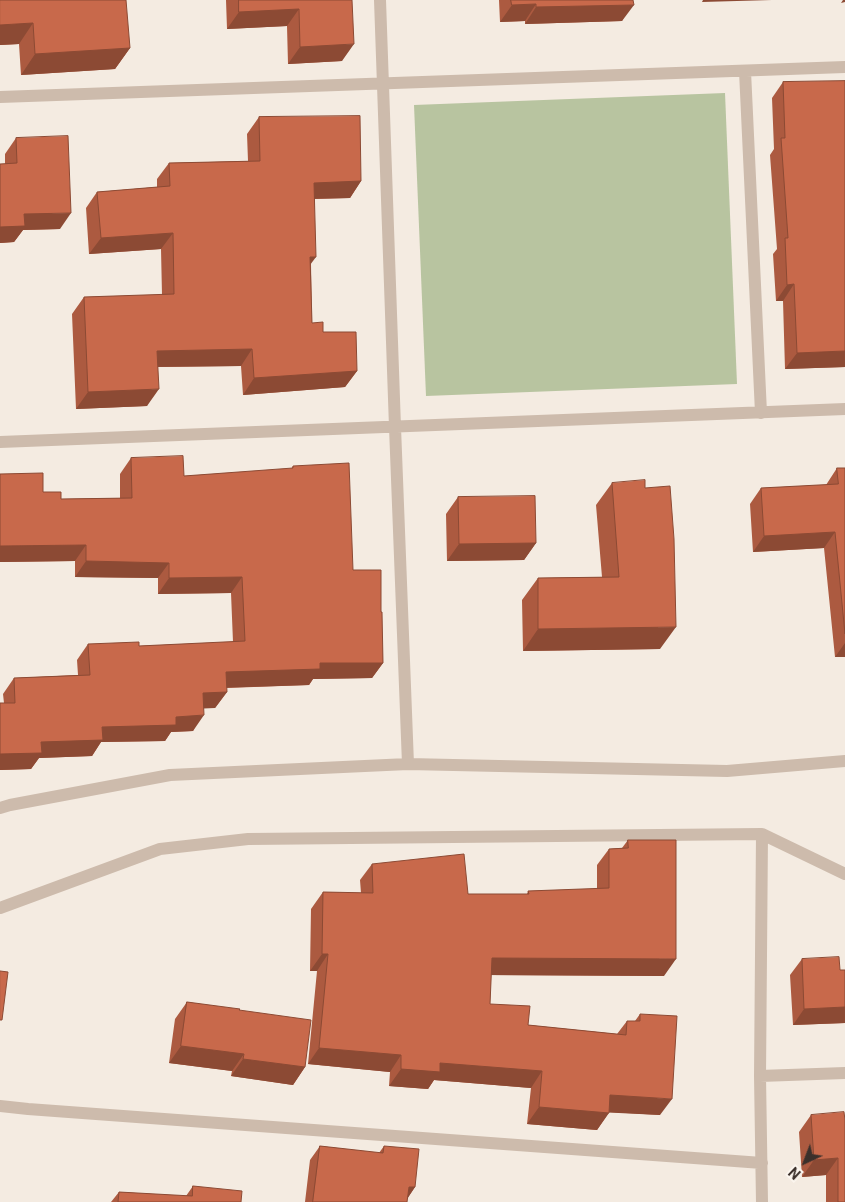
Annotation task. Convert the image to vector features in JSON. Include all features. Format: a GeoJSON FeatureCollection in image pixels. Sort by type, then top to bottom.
{"type":"FeatureCollection","features":[{"type":"Feature","properties":{"kind":"street"},"geometry":{"type":"LineString","coordinates":[[380,0],[394,427],[408,764]]}},
{"type":"Feature","properties":{"kind":"street"},"geometry":{"type":"LineString","coordinates":[[0,97],[845,67]]}},
{"type":"Feature","properties":{"kind":"street"},"geometry":{"type":"LineString","coordinates":[[745,71],[761,412]]}},
{"type":"Feature","properties":{"kind":"street"},"geometry":{"type":"LineString","coordinates":[[0,442],[845,409]]}},
{"type":"Feature","properties":{"kind":"street"},"geometry":{"type":"LineString","coordinates":[[0,808],[170,775],[408,764],[726,771],[845,761]]}},
{"type":"Feature","properties":{"kind":"street"},"geometry":{"type":"LineString","coordinates":[[762,834],[760,1076],[762,1202]]}},
{"type":"Feature","properties":{"kind":"street"},"geometry":{"type":"LineString","coordinates":[[0,908],[160,849],[248,840],[762,834],[845,874]]}},
{"type":"Feature","properties":{"kind":"street"},"geometry":{"type":"LineString","coordinates":[[760,1076],[845,1073]]}},
{"type":"Feature","properties":{"kind":"street"},"geometry":{"type":"LineString","coordinates":[[0,1106],[762,1163]]}},
{"type":"Feature","properties":{"kind":"green space"},"geometry":{"type":"Polygon","coordinates":[[[725,93],[737,384],[426,396],[414,105],[725,93]]]}},
{"type":"Feature","properties":{"kind":"building"},"geometry":{"type":"Polygon","coordinates":[[[0,0],[126,0],[130,48],[35,54],[33,23],[0,25],[0,0]]]}},
{"type":"Feature","properties":{"kind":"building"},"geometry":{"type":"Polygon","coordinates":[[[239,0],[352,0],[354,44],[300,47],[299,9],[239,12],[239,0]]]}},
{"type":"Feature","properties":{"kind":"building"},"geometry":{"type":"Polygon","coordinates":[[[511,0],[633,0],[634,5],[536,7],[536,4],[512,5],[511,0]]]}},
{"type":"Feature","properties":{"kind":"building"},"geometry":{"type":"Polygon","coordinates":[[[845,81],[845,351],[797,353],[794,284],[787,285],[785,238],[788,238],[781,138],[785,138],[783,82],[845,81]]]}},
{"type":"Feature","properties":{"kind":"building"},"geometry":{"type":"Polygon","coordinates":[[[360,116],[361,181],[314,183],[316,257],[310,257],[312,323],[323,322],[323,332],[356,332],[357,371],[254,378],[252,349],[157,351],[159,389],[88,392],[84,297],[174,294],[173,233],[101,238],[97,192],[170,186],[169,163],[260,161],[259,117],[360,116]]]}},
{"type":"Feature","properties":{"kind":"building"},"geometry":{"type":"Polygon","coordinates":[[[68,136],[71,213],[24,214],[25,226],[0,227],[0,164],[17,163],[16,138],[68,136]]]}},
{"type":"Feature","properties":{"kind":"building"},"geometry":{"type":"Polygon","coordinates":[[[183,456],[184,476],[349,463],[353,570],[381,570],[383,663],[320,663],[320,669],[226,672],[227,692],[203,693],[204,715],[176,717],[176,725],[102,727],[103,740],[41,742],[42,753],[0,754],[0,703],[15,703],[14,678],[90,675],[88,644],[139,642],[139,646],[245,641],[242,577],[169,578],[169,563],[86,561],[86,545],[0,546],[0,474],[43,473],[43,492],[61,492],[61,499],[132,498],[131,458],[183,456]]]}},
{"type":"Feature","properties":{"kind":"building"},"geometry":{"type":"Polygon","coordinates":[[[837,468],[845,468],[845,634],[835,532],[764,536],[761,488],[838,484],[837,468]]]}},
{"type":"Feature","properties":{"kind":"building"},"geometry":{"type":"Polygon","coordinates":[[[645,480],[645,488],[670,486],[674,539],[676,627],[538,629],[538,578],[619,577],[612,483],[645,480]]]}},
{"type":"Feature","properties":{"kind":"building"},"geometry":{"type":"Polygon","coordinates":[[[535,496],[536,543],[459,544],[458,497],[535,496]]]}},
{"type":"Feature","properties":{"kind":"building"},"geometry":{"type":"Polygon","coordinates":[[[628,840],[676,840],[676,959],[492,958],[490,1004],[530,1006],[528,1025],[626,1035],[627,1021],[640,1021],[640,1014],[677,1016],[672,1099],[610,1095],[609,1113],[539,1107],[542,1071],[440,1063],[440,1072],[401,1069],[401,1055],[319,1048],[328,954],[322,954],[323,892],[373,893],[372,864],[464,854],[468,894],[529,894],[528,891],[609,888],[609,849],[628,848],[628,840]]]}},
{"type":"Feature","properties":{"kind":"building"},"geometry":{"type":"Polygon","coordinates":[[[839,957],[840,970],[845,970],[845,1007],[804,1009],[802,959],[839,957]]]}},
{"type":"Feature","properties":{"kind":"building"},"geometry":{"type":"Polygon","coordinates":[[[0,971],[8,972],[2,1020],[0,1020],[0,971]]]}},
{"type":"Feature","properties":{"kind":"building"},"geometry":{"type":"Polygon","coordinates":[[[187,1002],[311,1020],[305,1067],[243,1059],[244,1054],[181,1046],[187,1002]]]}},
{"type":"Feature","properties":{"kind":"building"},"geometry":{"type":"Polygon","coordinates":[[[844,1112],[845,1202],[838,1202],[838,1158],[814,1160],[811,1115],[844,1112]]]}},
{"type":"Feature","properties":{"kind":"building"},"geometry":{"type":"Polygon","coordinates":[[[320,1146],[383,1153],[384,1146],[419,1149],[415,1187],[409,1187],[407,1202],[313,1202],[320,1146]]]}},
{"type":"Feature","properties":{"kind":"building"},"geometry":{"type":"Polygon","coordinates":[[[193,1186],[242,1191],[241,1202],[118,1202],[119,1192],[192,1196],[193,1186]]]}}]}
